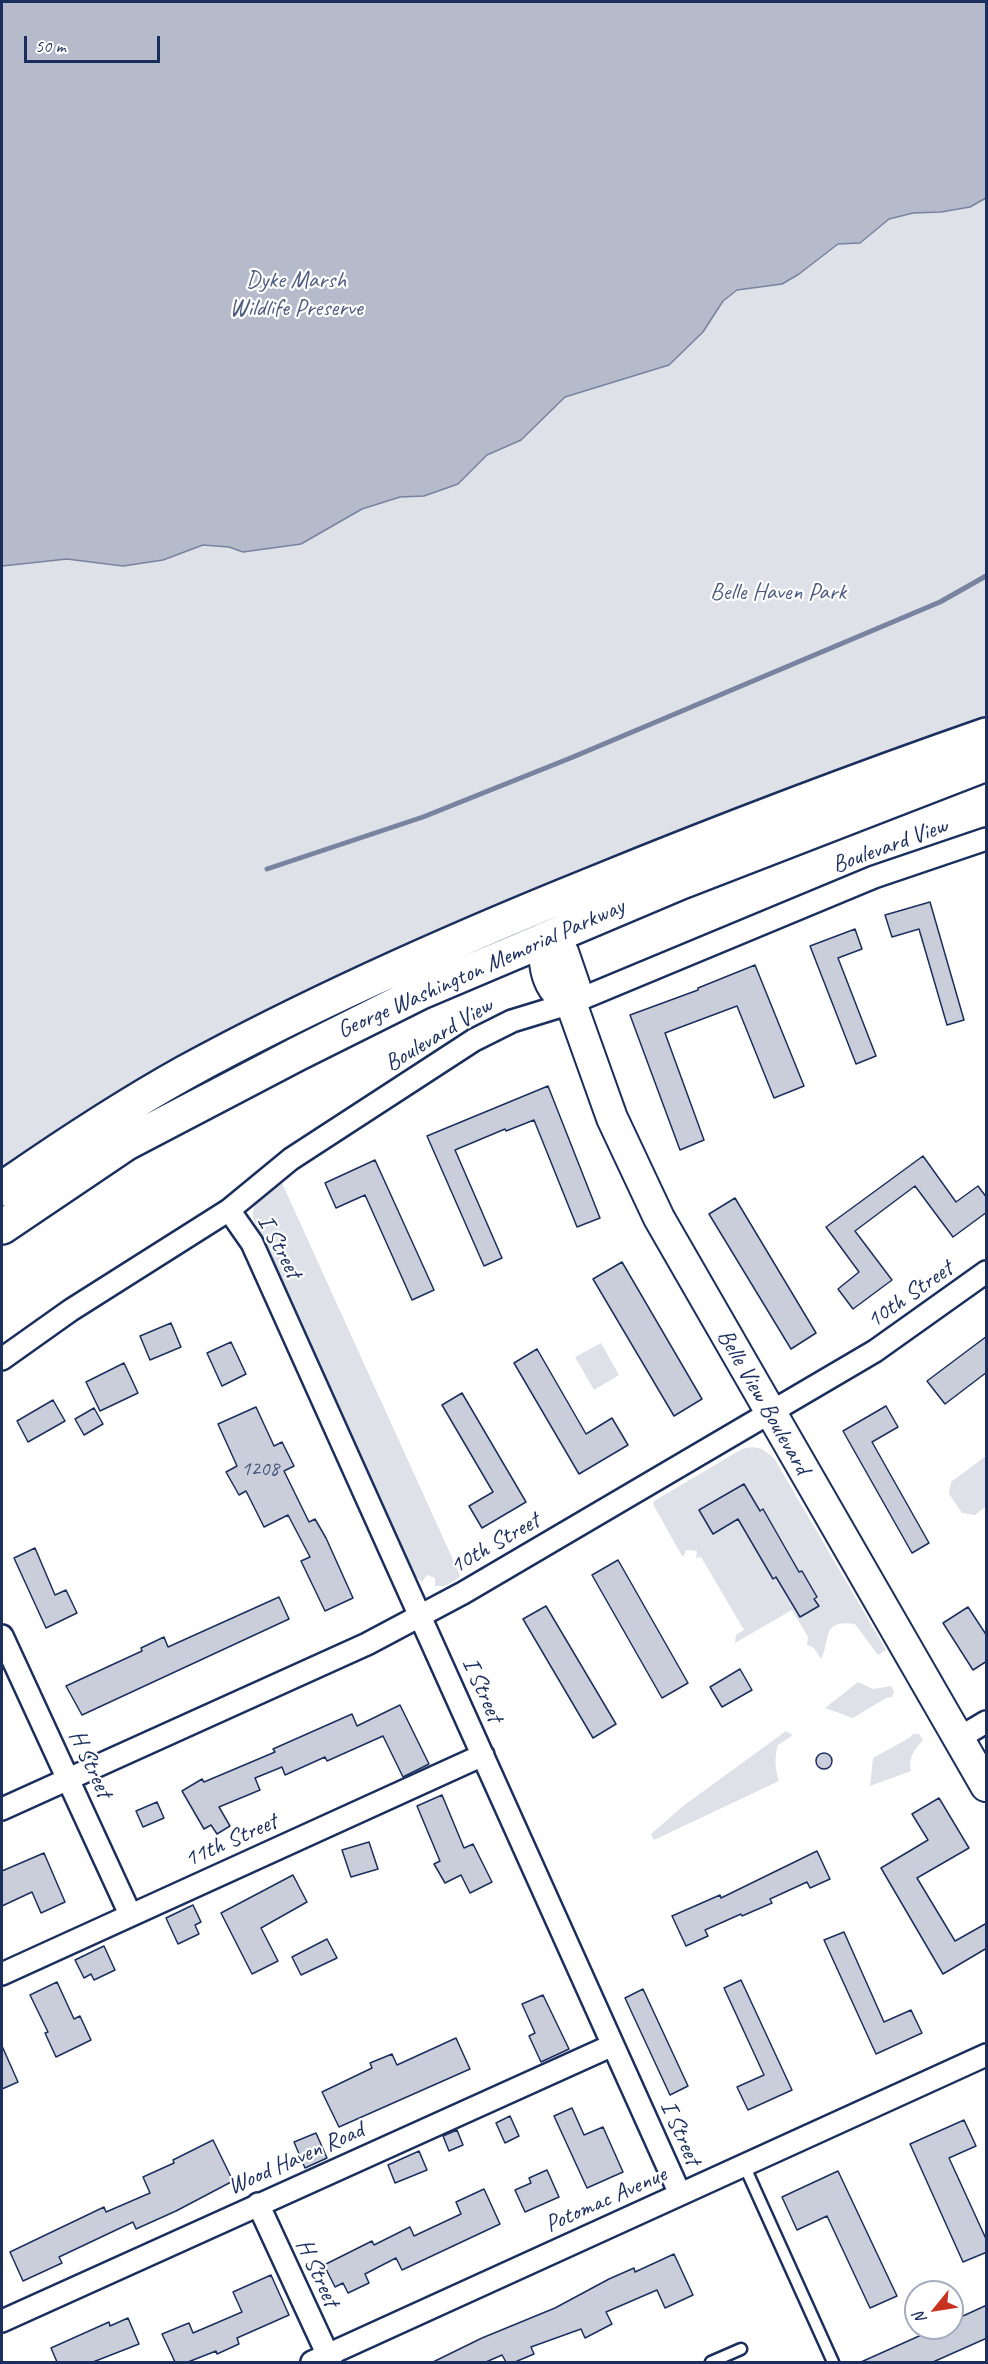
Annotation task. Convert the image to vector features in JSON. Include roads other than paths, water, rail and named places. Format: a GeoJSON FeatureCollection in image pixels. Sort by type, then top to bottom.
{"type":"FeatureCollection","features":[{"type":"Feature","properties":{"kind":"main road","name":"George Washington Memorial Parkway"},"geometry":{"type":"LineString","coordinates":[[2,1189],[96,1126],[194,1068],[336,996],[497,923],[600,881],[833,789],[987,735]]}},
{"type":"Feature","properties":{"kind":"main road","name":"George Washington Memorial Parkway"},"geometry":{"type":"LineString","coordinates":[[2,1227],[125,1144],[297,1053],[421,992],[545,938],[801,834],[987,764]]}},
{"type":"Feature","properties":{"kind":"main road"},"geometry":{"type":"LineString","coordinates":[[497,923],[522,926],[545,938],[547,926],[556,913],[600,881]]}},
{"type":"Feature","properties":{"kind":"main road","name":"Belle View Boulevard"},"geometry":{"type":"LineString","coordinates":[[545,938],[543,962],[554,990],[561,999],[571,1004],[612,1118],[651,1202],[690,1276],[987,1786]]}},
{"type":"Feature","properties":{"kind":"street","name":"Boulevard View"},"geometry":{"type":"LineString","coordinates":[[2,1359],[71,1310],[229,1210],[291,1159],[474,1040],[512,1021],[571,1004],[874,877],[987,839]]}},
{"type":"Feature","properties":{"kind":"street","name":"I Street"},"geometry":{"type":"LineString","coordinates":[[229,1210],[252,1243],[680,2194]]}},
{"type":"Feature","properties":{"kind":"street","name":"10th Street"},"geometry":{"type":"LineString","coordinates":[[2,1809],[368,1644],[463,1593],[875,1351],[987,1272]]}},
{"type":"Feature","properties":{"kind":"street","name":"H Street"},"geometry":{"type":"LineString","coordinates":[[2,1636],[130,1914]]}},
{"type":"Feature","properties":{"kind":"street"},"geometry":{"type":"LineString","coordinates":[[959,1738],[987,1722]]}},
{"type":"Feature","properties":{"kind":"street","name":"11th Street"},"geometry":{"type":"LineString","coordinates":[[2,1974],[483,1755]]}},
{"type":"Feature","properties":{"kind":"street","name":"Wood Haven Road"},"geometry":{"type":"LineString","coordinates":[[2,2321],[613,2045]]}},
{"type":"Feature","properties":{"kind":"street","name":"Potomac Avenue"},"geometry":{"type":"LineString","coordinates":[[324,2360],[680,2194],[987,2055]]}},
{"type":"Feature","properties":{"kind":"street","name":"H Street"},"geometry":{"type":"LineString","coordinates":[[258,2204],[324,2360]]}},
{"type":"Feature","properties":{"kind":"lane"},"geometry":{"type":"LineString","coordinates":[[744,2165],[833,2362]]}},
{"type":"Feature","properties":{"kind":"lane"},"geometry":{"type":"LineString","coordinates":[[711,2362],[741,2349]]}},
{"type":"Feature","properties":{"kind":"water","name":"Dyke Marsh Wildlife Preserve"},"geometry":{"type":"Polygon","coordinates":[[[2,2],[986,2],[986,198],[970,207],[941,212],[913,213],[889,219],[860,243],[838,244],[782,284],[737,290],[723,301],[703,332],[669,365],[565,397],[521,440],[487,455],[458,484],[424,496],[400,497],[362,509],[301,544],[243,552],[229,547],[203,545],[163,560],[123,566],[67,559],[2,566],[2,2]]]}},
{"type":"Feature","properties":{"kind":"waterway"},"geometry":{"type":"LineString","coordinates":[[267,869],[423,817],[573,757],[940,602],[986,576]]}},
{"type":"Feature","properties":{"kind":"park label","name":"Belle Haven Park"},"geometry":{"type":"Point","coordinates":[778,593]}}]}
